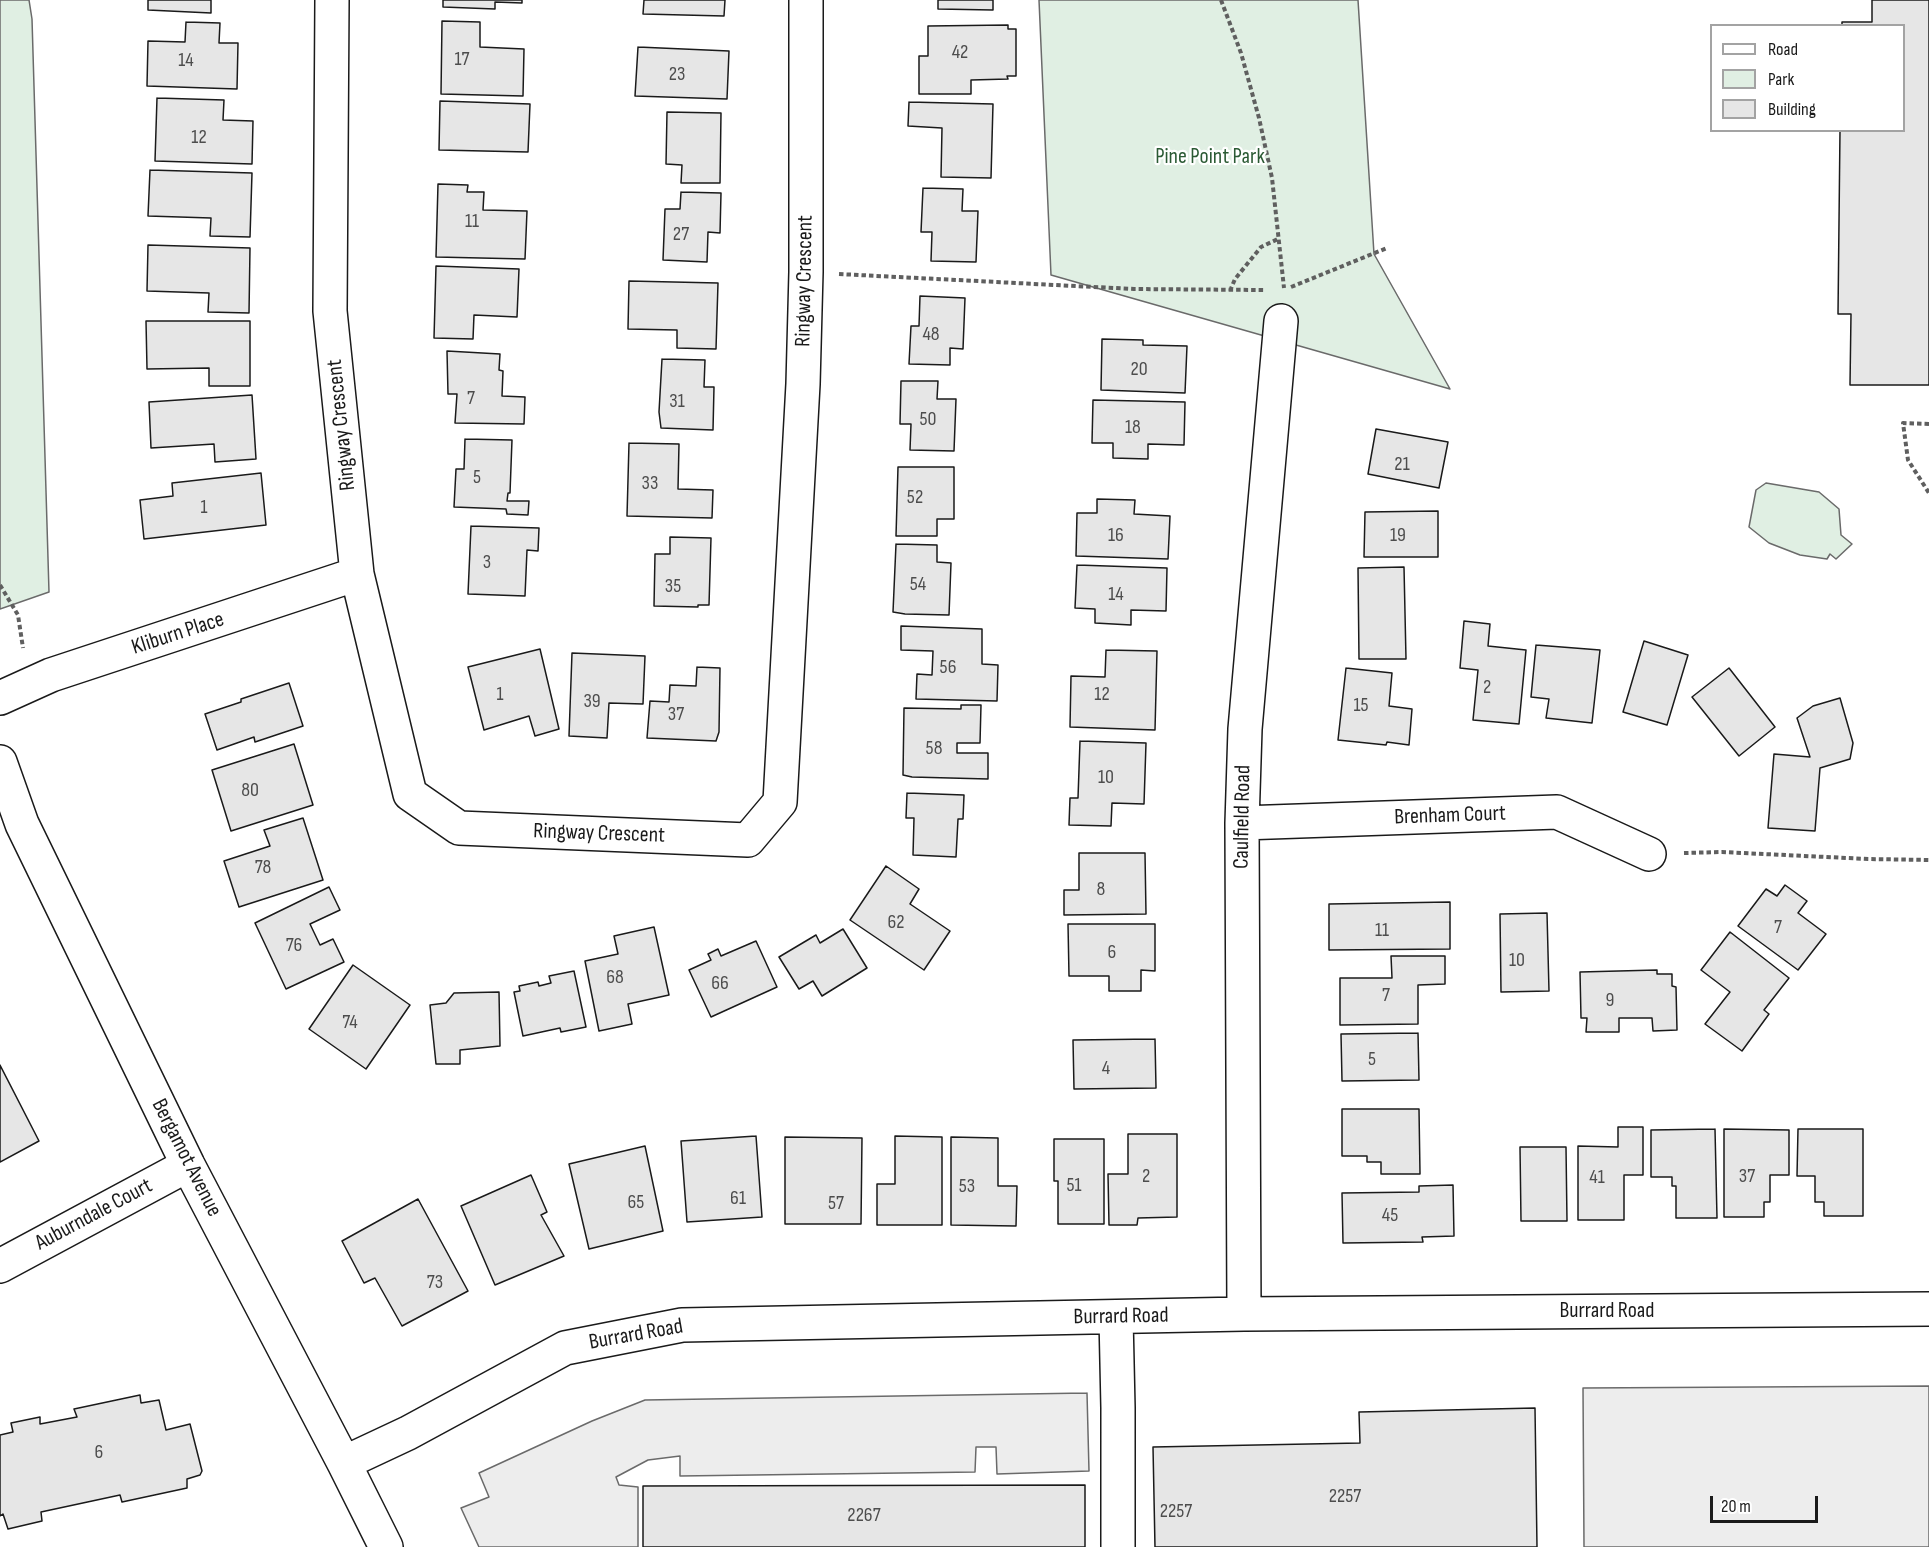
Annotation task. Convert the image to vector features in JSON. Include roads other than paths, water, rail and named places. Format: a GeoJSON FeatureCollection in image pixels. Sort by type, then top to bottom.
{"type":"FeatureCollection","features":[{"type":"Feature","properties":{"kind":"street","name":"Ringway Crescent"},"geometry":{"type":"LineString","coordinates":[[332,0],[330,311],[357,574],[410,794],[459,828],[748,840],[780,802],[803,384],[806,272],[806,0]]}},
{"type":"Feature","properties":{"kind":"street","name":"Caulfield Road"},"geometry":{"type":"LineString","coordinates":[[1244,1314],[1242,823],[1245,729],[1282,305]]}},
{"type":"Feature","properties":{"kind":"street","name":"Kliburn Place"},"geometry":{"type":"LineString","coordinates":[[0,698],[51,675],[357,574]]}},
{"type":"Feature","properties":{"kind":"street","name":"Bergamot Avenue"},"geometry":{"type":"LineString","coordinates":[[0,762],[22,824],[188,1165],[344,1462],[386,1547]]}},
{"type":"Feature","properties":{"kind":"street","name":"Brenham Court"},"geometry":{"type":"LineString","coordinates":[[1242,823],[1557,812],[1649,854]]}},
{"type":"Feature","properties":{"kind":"street","name":"Auburndale Court"},"geometry":{"type":"LineString","coordinates":[[0,1266],[188,1165]]}},
{"type":"Feature","properties":{"kind":"street","name":"Burrard Road"},"geometry":{"type":"LineString","coordinates":[[344,1462],[408,1432],[565,1348],[682,1325],[1244,1314],[1929,1309]]}},
{"type":"Feature","properties":{"kind":"street"},"geometry":{"type":"LineString","coordinates":[[1116,1317],[1118,1547]]}},
{"type":"Feature","properties":{"kind":"park label","name":"Pine Point Park"},"geometry":{"type":"Point","coordinates":[1210,157]}}]}
